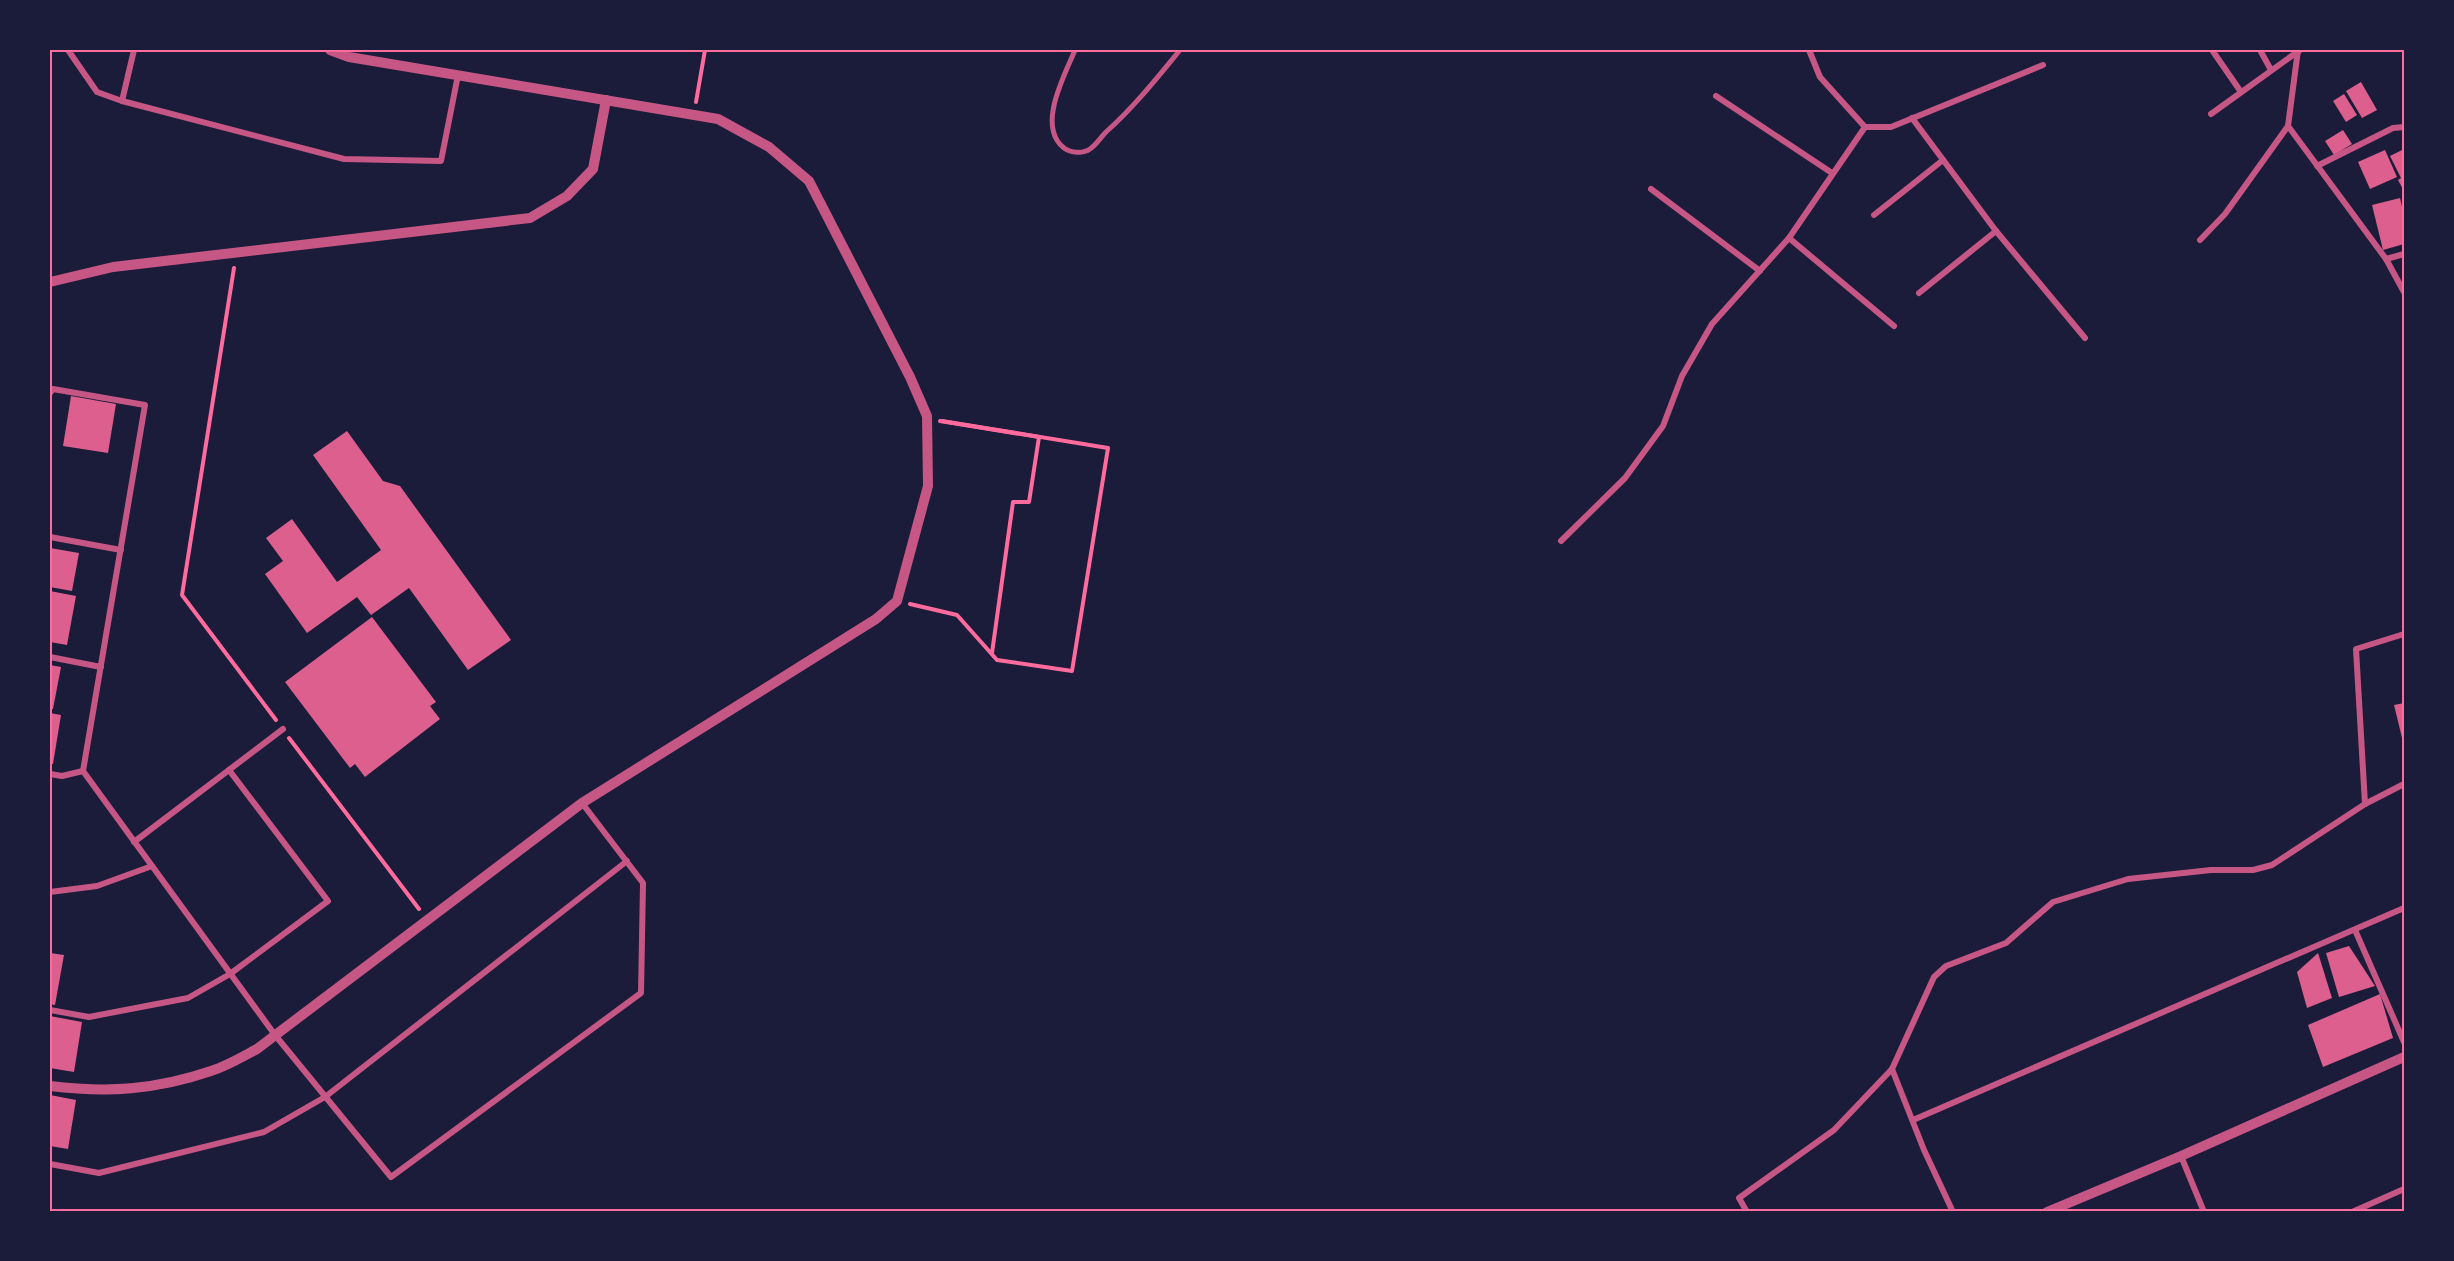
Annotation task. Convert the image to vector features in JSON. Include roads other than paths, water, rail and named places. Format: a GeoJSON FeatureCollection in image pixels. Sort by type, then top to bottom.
{"type":"FeatureCollection","features":[{"type":"Feature","properties":{"kind":"street"},"geometry":{"type":"LineString","coordinates":[[68,50],[96,92],[344,159],[441,161],[458,75]]}},
{"type":"Feature","properties":{"kind":"street"},"geometry":{"type":"LineString","coordinates":[[122,100],[134,50]]}},
{"type":"Feature","properties":{"kind":"street"},"geometry":{"type":"LineString","coordinates":[[50,1086],[92,1091],[149,1088],[213,1071],[257,1049],[582,803],[887,611],[897,601],[904,579],[928,486],[927,416],[910,377],[809,181],[769,147],[718,119],[349,57],[330,50]]}},
{"type":"Feature","properties":{"kind":"street"},"geometry":{"type":"LineString","coordinates":[[1075,50],[1057,95],[1051,124],[1060,145],[1076,152],[1092,148],[1118,122],[1180,50]]}},
{"type":"Feature","properties":{"kind":"street"},"geometry":{"type":"LineString","coordinates":[[1809,50],[1820,77],[1865,127],[1891,127],[2043,65]]}},
{"type":"Feature","properties":{"kind":"street"},"geometry":{"type":"LineString","coordinates":[[2212,50],[2241,92]]}},
{"type":"Feature","properties":{"kind":"street"},"geometry":{"type":"LineString","coordinates":[[2260,50],[2271,70]]}},
{"type":"Feature","properties":{"kind":"street"},"geometry":{"type":"LineString","coordinates":[[2211,114],[2299,50]]}},
{"type":"Feature","properties":{"kind":"street"},"geometry":{"type":"LineString","coordinates":[[2200,240],[2225,214],[2288,126],[2299,50]]}},
{"type":"Feature","properties":{"kind":"street"},"geometry":{"type":"LineString","coordinates":[[1716,96],[1832,173]]}},
{"type":"Feature","properties":{"kind":"street"},"geometry":{"type":"LineString","coordinates":[[50,282],[113,267],[530,218],[567,196],[593,169],[606,100]]}},
{"type":"Feature","properties":{"kind":"street"},"geometry":{"type":"LineString","coordinates":[[1912,118],[1996,231],[2085,338]]}},
{"type":"Feature","properties":{"kind":"street"},"geometry":{"type":"LineString","coordinates":[[2288,126],[2386,259],[2404,292]]}},
{"type":"Feature","properties":{"kind":"street"},"geometry":{"type":"LineString","coordinates":[[1561,541],[1625,478],[1663,426],[1682,376],[1712,324],[1789,238],[1865,127]]}},
{"type":"Feature","properties":{"kind":"street"},"geometry":{"type":"LineString","coordinates":[[2317,166],[2393,128],[2404,127]]}},
{"type":"Feature","properties":{"kind":"street"},"geometry":{"type":"LineString","coordinates":[[1874,215],[1944,160]]}},
{"type":"Feature","properties":{"kind":"street"},"geometry":{"type":"LineString","coordinates":[[1651,189],[1760,271]]}},
{"type":"Feature","properties":{"kind":"street"},"geometry":{"type":"LineString","coordinates":[[1919,293],[1996,231]]}},
{"type":"Feature","properties":{"kind":"street"},"geometry":{"type":"LineString","coordinates":[[1789,238],[1894,326]]}},
{"type":"Feature","properties":{"kind":"street"},"geometry":{"type":"LineString","coordinates":[[2386,259],[2404,254]]}},
{"type":"Feature","properties":{"kind":"street"},"geometry":{"type":"LineString","coordinates":[[50,393],[52,389],[145,405],[83,771],[275,1035],[391,1178],[641,993],[643,883],[582,803]]}},
{"type":"Feature","properties":{"kind":"street"},"geometry":{"type":"LineString","coordinates":[[50,537],[121,550]]}},
{"type":"Feature","properties":{"kind":"street"},"geometry":{"type":"LineString","coordinates":[[2365,804],[2356,649],[2404,634]]}},
{"type":"Feature","properties":{"kind":"street"},"geometry":{"type":"LineString","coordinates":[[50,657],[101,667]]}},
{"type":"Feature","properties":{"kind":"street"},"geometry":{"type":"LineString","coordinates":[[134,842],[283,729]]}},
{"type":"Feature","properties":{"kind":"street"},"geometry":{"type":"LineString","coordinates":[[50,1011],[90,1017],[188,998],[230,974],[328,902],[230,770]]}},
{"type":"Feature","properties":{"kind":"street"},"geometry":{"type":"LineString","coordinates":[[50,774],[62,776],[83,771]]}},
{"type":"Feature","properties":{"kind":"street"},"geometry":{"type":"LineString","coordinates":[[1747,1212],[1739,1198],[1834,1130],[1892,1069],[1934,977],[1946,966],[2006,943],[2053,902],[2128,879],[2211,870],[2253,870],[2272,865],[2365,804],[2404,784]]}},
{"type":"Feature","properties":{"kind":"street"},"geometry":{"type":"LineString","coordinates":[[50,1164],[99,1173],[264,1132],[325,1097],[627,861]]}},
{"type":"Feature","properties":{"kind":"street"},"geometry":{"type":"LineString","coordinates":[[50,892],[97,886],[152,866]]}},
{"type":"Feature","properties":{"kind":"street"},"geometry":{"type":"LineString","coordinates":[[1913,1120],[2404,908]]}},
{"type":"Feature","properties":{"kind":"street"},"geometry":{"type":"LineString","coordinates":[[2355,930],[2404,1042]]}},
{"type":"Feature","properties":{"kind":"street"},"geometry":{"type":"LineString","coordinates":[[2047,1212],[2181,1156],[2404,1057]]}},
{"type":"Feature","properties":{"kind":"street"},"geometry":{"type":"LineString","coordinates":[[1892,1069],[1924,1150],[1953,1212]]}},
{"type":"Feature","properties":{"kind":"street"},"geometry":{"type":"LineString","coordinates":[[2181,1156],[2204,1212]]}},
{"type":"Feature","properties":{"kind":"street"},"geometry":{"type":"LineString","coordinates":[[2352,1212],[2404,1189]]}}]}
